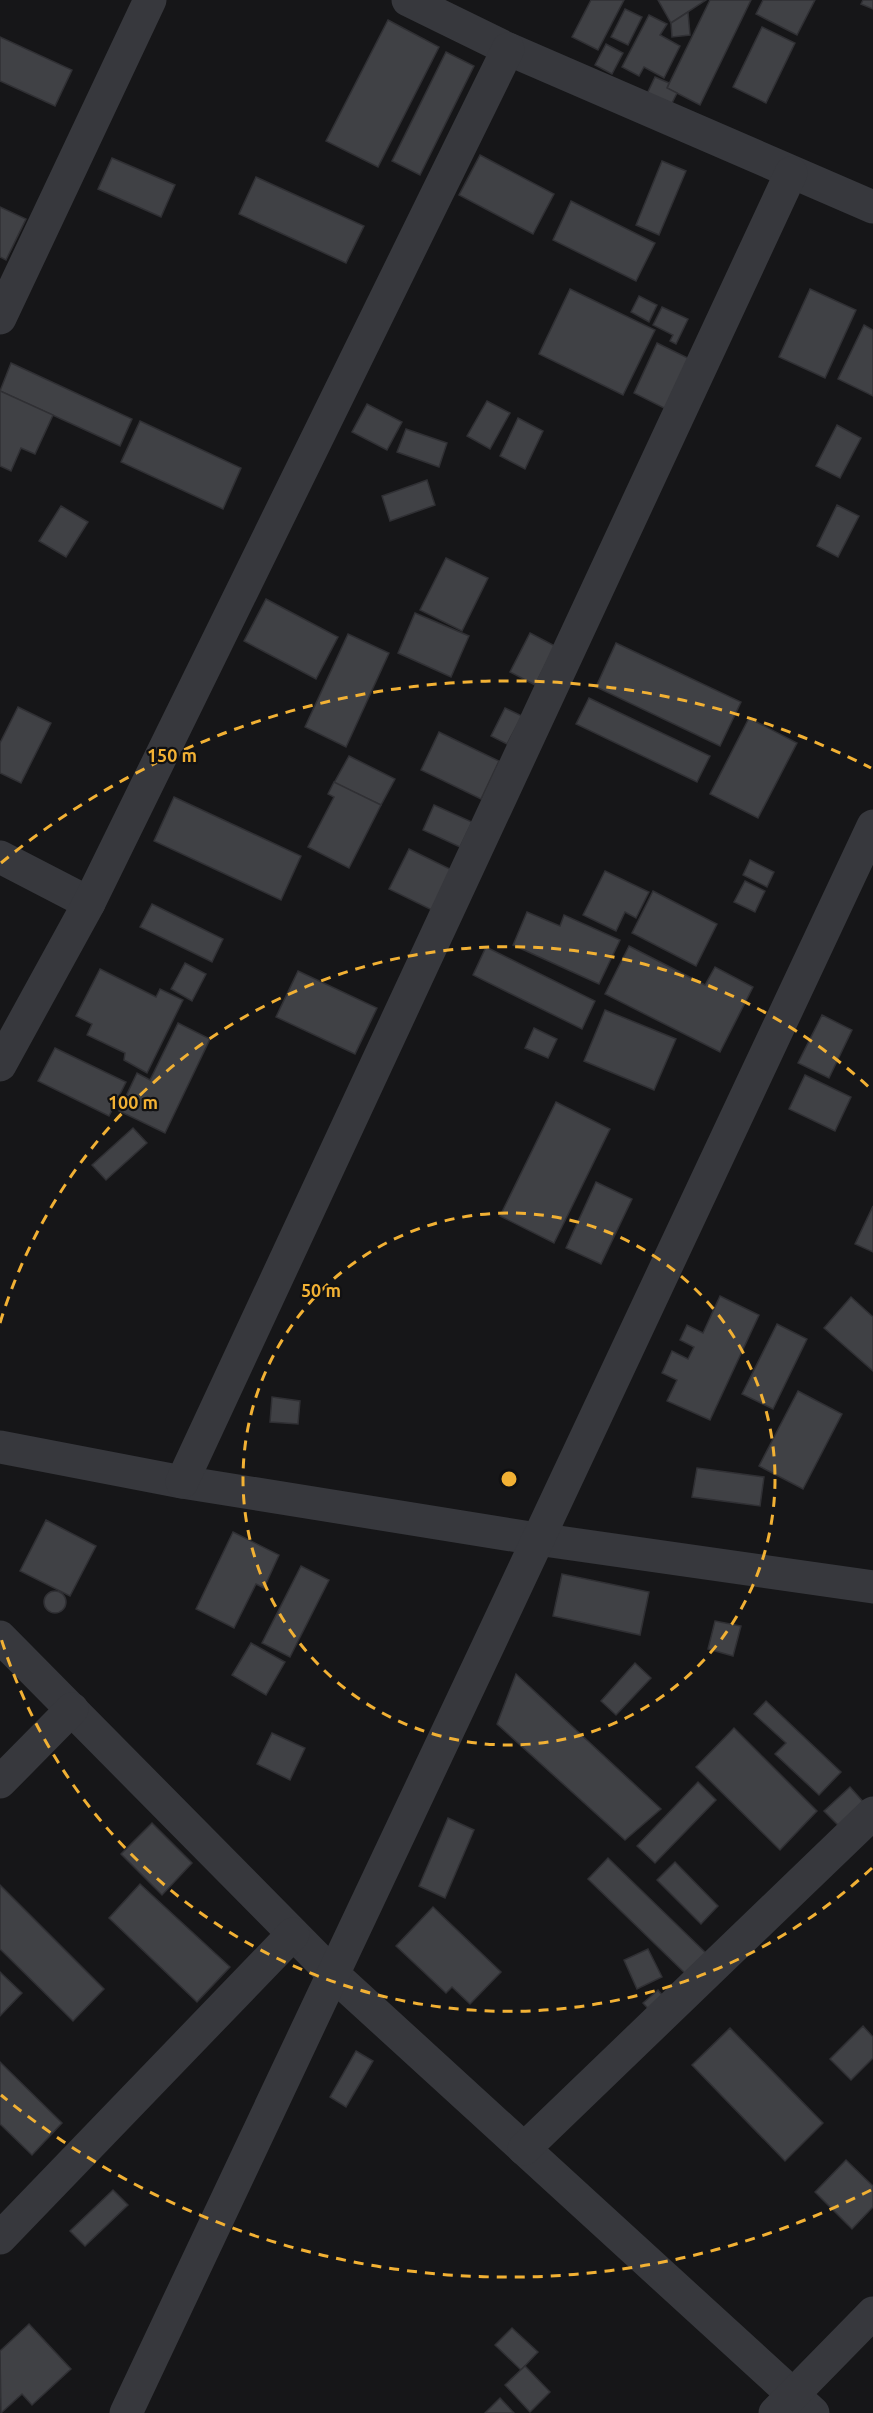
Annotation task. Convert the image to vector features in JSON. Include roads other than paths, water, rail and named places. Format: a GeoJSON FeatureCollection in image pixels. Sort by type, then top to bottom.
{"type":"FeatureCollection","features":[{"type":"Feature","properties":{"kind":"street"},"geometry":{"type":"LineString","coordinates":[[0,318],[150,0]]}},
{"type":"Feature","properties":{"kind":"street"},"geometry":{"type":"LineString","coordinates":[[408,0],[508,50],[873,207]]}},
{"type":"Feature","properties":{"kind":"street"},"geometry":{"type":"LineString","coordinates":[[0,1065],[89,903],[508,50]]}},
{"type":"Feature","properties":{"kind":"street"},"geometry":{"type":"LineString","coordinates":[[182,1482],[791,173]]}},
{"type":"Feature","properties":{"kind":"street"},"geometry":{"type":"LineString","coordinates":[[126,2413],[335,1976],[537,1539],[873,826]]}},
{"type":"Feature","properties":{"kind":"street"},"geometry":{"type":"LineString","coordinates":[[0,857],[89,903]]}},
{"type":"Feature","properties":{"kind":"street"},"geometry":{"type":"LineString","coordinates":[[0,1447],[182,1482],[537,1539],[872,1585]]}},
{"type":"Feature","properties":{"kind":"street"},"geometry":{"type":"LineString","coordinates":[[0,1637],[335,1976],[524,2149],[793,2407],[873,2313]]}},
{"type":"Feature","properties":{"kind":"street"},"geometry":{"type":"LineString","coordinates":[[0,1782],[72,1709]]}},
{"type":"Feature","properties":{"kind":"street"},"geometry":{"type":"LineString","coordinates":[[524,2149],[873,1813]]}},
{"type":"Feature","properties":{"kind":"street"},"geometry":{"type":"LineString","coordinates":[[0,2238],[293,1934]]}}]}
